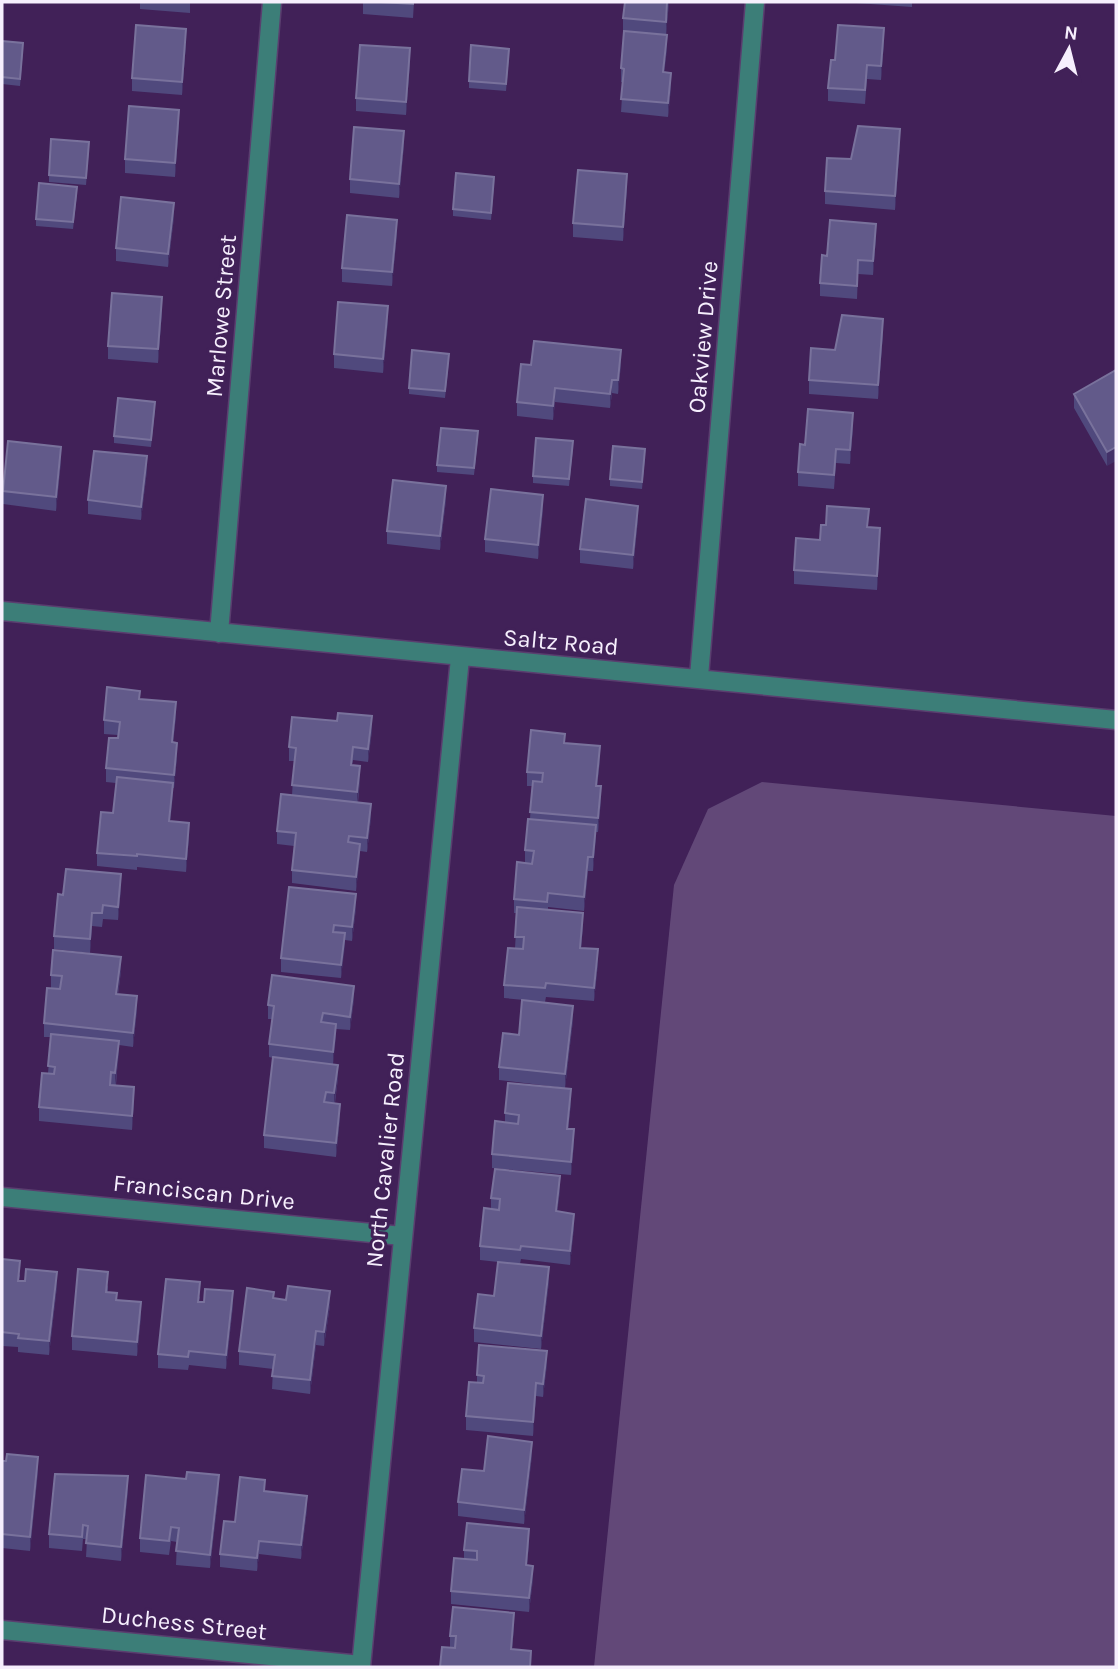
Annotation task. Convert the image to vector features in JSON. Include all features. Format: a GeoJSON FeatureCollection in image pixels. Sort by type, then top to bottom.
{"type":"FeatureCollection","features":[{"type":"Feature","properties":{"kind":"street","name":"Marlowe Street"},"geometry":{"type":"LineString","coordinates":[[219,634],[272,2]]}},
{"type":"Feature","properties":{"kind":"street","name":"Oakview Drive"},"geometry":{"type":"LineString","coordinates":[[699,677],[755,2]]}},
{"type":"Feature","properties":{"kind":"street","name":"Saltz Road"},"geometry":{"type":"LineString","coordinates":[[2,611],[460,658],[699,677],[1116,720]]}},
{"type":"Feature","properties":{"kind":"street","name":"North Cavalier Road"},"geometry":{"type":"LineString","coordinates":[[361,1666],[460,658]]}},
{"type":"Feature","properties":{"kind":"street","name":"Franciscan Drive"},"geometry":{"type":"LineString","coordinates":[[2,1197],[402,1236]]}},
{"type":"Feature","properties":{"kind":"street","name":"Duchess Street"},"geometry":{"type":"LineString","coordinates":[[2,1630],[361,1666]]}},
{"type":"Feature","properties":{"kind":"shaded area"},"geometry":{"type":"Polygon","coordinates":[[[762,782],[1116,816],[1116,1667],[594,1667],[674,885],[708,809],[762,782]]]}},
{"type":"Feature","properties":{"kind":"building"},"geometry":{"type":"Polygon","coordinates":[[[380,2],[413,2],[413,4],[380,2]]]}},
{"type":"Feature","properties":{"kind":"building"},"geometry":{"type":"Polygon","coordinates":[[[625,2],[667,2],[666,22],[623,18],[625,2]]]}},
{"type":"Feature","properties":{"kind":"building"},"geometry":{"type":"Polygon","coordinates":[[[136,25],[186,29],[182,82],[132,78],[136,25]]]}},
{"type":"Feature","properties":{"kind":"building"},"geometry":{"type":"Polygon","coordinates":[[[838,25],[884,28],[881,66],[867,65],[865,90],[828,88],[831,60],[835,60],[838,25]]]}},
{"type":"Feature","properties":{"kind":"building"},"geometry":{"type":"Polygon","coordinates":[[[624,31],[667,35],[663,72],[671,73],[668,103],[621,99],[624,31]]]}},
{"type":"Feature","properties":{"kind":"building"},"geometry":{"type":"Polygon","coordinates":[[[2,41],[23,43],[20,79],[2,77],[2,41]]]}},
{"type":"Feature","properties":{"kind":"building"},"geometry":{"type":"Polygon","coordinates":[[[360,45],[410,48],[406,102],[356,98],[360,45]]]}},
{"type":"Feature","properties":{"kind":"building"},"geometry":{"type":"Polygon","coordinates":[[[471,45],[509,49],[506,84],[469,81],[471,45]]]}},
{"type":"Feature","properties":{"kind":"building"},"geometry":{"type":"Polygon","coordinates":[[[129,106],[179,110],[175,163],[125,159],[129,106]]]}},
{"type":"Feature","properties":{"kind":"building"},"geometry":{"type":"Polygon","coordinates":[[[858,126],[900,129],[895,196],[825,191],[827,158],[851,159],[858,126]]]}},
{"type":"Feature","properties":{"kind":"building"},"geometry":{"type":"Polygon","coordinates":[[[354,127],[404,131],[399,184],[350,179],[354,127]]]}},
{"type":"Feature","properties":{"kind":"building"},"geometry":{"type":"Polygon","coordinates":[[[51,139],[89,142],[86,178],[49,175],[51,139]]]}},
{"type":"Feature","properties":{"kind":"building"},"geometry":{"type":"Polygon","coordinates":[[[578,170],[627,174],[623,227],[573,223],[578,170]]]}},
{"type":"Feature","properties":{"kind":"building"},"geometry":{"type":"Polygon","coordinates":[[[456,173],[494,177],[491,213],[453,209],[456,173]]]}},
{"type":"Feature","properties":{"kind":"building"},"geometry":{"type":"Polygon","coordinates":[[[39,183],[77,187],[73,222],[36,219],[39,183]]]}},
{"type":"Feature","properties":{"kind":"building"},"geometry":{"type":"Polygon","coordinates":[[[121,197],[174,203],[168,254],[116,248],[121,197]]]}},
{"type":"Feature","properties":{"kind":"building"},"geometry":{"type":"Polygon","coordinates":[[[347,215],[397,220],[392,272],[342,268],[347,215]]]}},
{"type":"Feature","properties":{"kind":"building"},"geometry":{"type":"Polygon","coordinates":[[[830,220],[876,224],[873,261],[858,260],[857,286],[820,283],[822,255],[827,256],[830,220]]]}},
{"type":"Feature","properties":{"kind":"building"},"geometry":{"type":"Polygon","coordinates":[[[112,293],[162,297],[158,349],[108,346],[112,293]]]}},
{"type":"Feature","properties":{"kind":"building"},"geometry":{"type":"Polygon","coordinates":[[[338,302],[388,306],[383,359],[334,354],[338,302]]]}},
{"type":"Feature","properties":{"kind":"building"},"geometry":{"type":"Polygon","coordinates":[[[842,315],[883,319],[878,385],[809,380],[811,348],[835,350],[842,315]]]}},
{"type":"Feature","properties":{"kind":"building"},"geometry":{"type":"Polygon","coordinates":[[[534,341],[621,350],[618,380],[612,380],[610,394],[555,388],[553,406],[517,402],[521,364],[531,365],[534,341]]]}},
{"type":"Feature","properties":{"kind":"building"},"geometry":{"type":"Polygon","coordinates":[[[412,350],[449,354],[445,391],[409,388],[412,350]]]}},
{"type":"Feature","properties":{"kind":"building"},"geometry":{"type":"Polygon","coordinates":[[[1116,370],[1116,447],[1107,452],[1074,394],[1116,370]]]}},
{"type":"Feature","properties":{"kind":"building"},"geometry":{"type":"Polygon","coordinates":[[[118,398],[155,402],[151,440],[114,436],[118,398]]]}},
{"type":"Feature","properties":{"kind":"building"},"geometry":{"type":"Polygon","coordinates":[[[808,409],[853,413],[850,450],[836,449],[834,475],[798,472],[800,444],[805,445],[808,409]]]}},
{"type":"Feature","properties":{"kind":"building"},"geometry":{"type":"Polygon","coordinates":[[[441,428],[478,431],[474,468],[437,465],[441,428]]]}},
{"type":"Feature","properties":{"kind":"building"},"geometry":{"type":"Polygon","coordinates":[[[536,438],[573,441],[569,479],[533,476],[536,438]]]}},
{"type":"Feature","properties":{"kind":"building"},"geometry":{"type":"Polygon","coordinates":[[[8,441],[61,447],[56,497],[3,491],[8,441]]]}},
{"type":"Feature","properties":{"kind":"building"},"geometry":{"type":"Polygon","coordinates":[[[613,446],[645,449],[642,482],[610,479],[613,446]]]}},
{"type":"Feature","properties":{"kind":"building"},"geometry":{"type":"Polygon","coordinates":[[[94,451],[147,456],[141,507],[88,500],[94,451]]]}},
{"type":"Feature","properties":{"kind":"building"},"geometry":{"type":"Polygon","coordinates":[[[393,480],[446,486],[440,536],[387,531],[393,480]]]}},
{"type":"Feature","properties":{"kind":"building"},"geometry":{"type":"Polygon","coordinates":[[[491,489],[543,495],[538,545],[485,539],[491,489]]]}},
{"type":"Feature","properties":{"kind":"building"},"geometry":{"type":"Polygon","coordinates":[[[586,499],[638,506],[633,555],[580,549],[586,499]]]}},
{"type":"Feature","properties":{"kind":"building"},"geometry":{"type":"Polygon","coordinates":[[[827,506],[869,509],[867,527],[880,528],[877,576],[794,570],[796,538],[820,540],[821,525],[826,525],[827,506]]]}},
{"type":"Feature","properties":{"kind":"building"},"geometry":{"type":"Polygon","coordinates":[[[107,687],[140,691],[139,699],[176,702],[172,742],[177,743],[174,775],[106,768],[109,738],[118,738],[120,722],[104,720],[107,687]]]}},
{"type":"Feature","properties":{"kind":"building"},"geometry":{"type":"Polygon","coordinates":[[[338,713],[372,716],[368,749],[353,747],[351,765],[360,766],[357,792],[292,785],[296,748],[289,747],[292,717],[337,721],[338,713]]]}},
{"type":"Feature","properties":{"kind":"building"},"geometry":{"type":"Polygon","coordinates":[[[531,730],[565,734],[564,743],[600,746],[596,786],[601,786],[598,818],[530,812],[533,781],[542,782],[543,773],[527,772],[531,730]]]}},
{"type":"Feature","properties":{"kind":"building"},"geometry":{"type":"Polygon","coordinates":[[[117,777],[173,783],[169,821],[189,823],[186,859],[97,853],[101,812],[113,813],[117,777]]]}},
{"type":"Feature","properties":{"kind":"building"},"geometry":{"type":"Polygon","coordinates":[[[281,794],[371,804],[367,838],[349,836],[348,842],[360,844],[356,877],[292,870],[296,833],[277,831],[281,794]]]}},
{"type":"Feature","properties":{"kind":"building"},"geometry":{"type":"Polygon","coordinates":[[[528,819],[596,825],[593,857],[588,857],[584,897],[548,893],[547,902],[514,899],[517,862],[532,864],[534,851],[525,850],[528,819]]]}},
{"type":"Feature","properties":{"kind":"building"},"geometry":{"type":"Polygon","coordinates":[[[66,869],[121,874],[118,907],[103,905],[102,913],[92,913],[90,939],[54,936],[58,894],[63,895],[66,869]]]}},
{"type":"Feature","properties":{"kind":"building"},"geometry":{"type":"Polygon","coordinates":[[[289,887],[356,894],[352,927],[334,925],[333,932],[345,933],[341,965],[281,958],[289,887]]]}},
{"type":"Feature","properties":{"kind":"building"},"geometry":{"type":"Polygon","coordinates":[[[517,907],[583,913],[580,948],[598,949],[594,988],[546,983],[545,988],[504,985],[508,948],[523,949],[524,937],[515,937],[517,907]]]}},
{"type":"Feature","properties":{"kind":"building"},"geometry":{"type":"Polygon","coordinates":[[[53,950],[121,957],[116,994],[137,996],[133,1033],[44,1023],[47,988],[60,989],[62,976],[51,975],[53,950]]]}},
{"type":"Feature","properties":{"kind":"building"},"geometry":{"type":"Polygon","coordinates":[[[272,975],[354,986],[350,1017],[323,1013],[321,1022],[336,1024],[333,1052],[269,1044],[274,1006],[268,1005],[272,975]]]}},
{"type":"Feature","properties":{"kind":"building"},"geometry":{"type":"Polygon","coordinates":[[[522,1000],[573,1006],[565,1074],[499,1067],[503,1033],[519,1035],[522,1000]]]}},
{"type":"Feature","properties":{"kind":"building"},"geometry":{"type":"Polygon","coordinates":[[[51,1034],[119,1041],[115,1073],[111,1072],[110,1085],[134,1087],[132,1116],[39,1107],[42,1073],[54,1074],[55,1067],[48,1066],[51,1034]]]}},
{"type":"Feature","properties":{"kind":"building"},"geometry":{"type":"Polygon","coordinates":[[[273,1057],[338,1065],[334,1093],[326,1092],[324,1102],[340,1104],[336,1143],[264,1135],[273,1057]]]}},
{"type":"Feature","properties":{"kind":"building"},"geometry":{"type":"Polygon","coordinates":[[[508,1083],[571,1089],[567,1129],[574,1129],[571,1162],[492,1154],[495,1121],[518,1124],[519,1115],[505,1113],[508,1083]]]}},
{"type":"Feature","properties":{"kind":"building"},"geometry":{"type":"Polygon","coordinates":[[[495,1169],[560,1176],[556,1211],[574,1214],[570,1251],[521,1246],[520,1250],[480,1246],[484,1208],[499,1210],[500,1199],[491,1198],[495,1169]]]}},
{"type":"Feature","properties":{"kind":"building"},"geometry":{"type":"Polygon","coordinates":[[[2,1259],[20,1261],[18,1281],[25,1281],[26,1269],[57,1272],[49,1341],[18,1338],[19,1334],[2,1332],[2,1259]]]}},
{"type":"Feature","properties":{"kind":"building"},"geometry":{"type":"Polygon","coordinates":[[[498,1262],[549,1267],[541,1336],[474,1328],[478,1294],[494,1296],[498,1262]]]}},
{"type":"Feature","properties":{"kind":"building"},"geometry":{"type":"Polygon","coordinates":[[[78,1269],[108,1272],[106,1292],[117,1293],[116,1300],[141,1302],[137,1342],[72,1336],[78,1269]]]}},
{"type":"Feature","properties":{"kind":"building"},"geometry":{"type":"Polygon","coordinates":[[[166,1279],[200,1282],[198,1302],[204,1302],[205,1289],[233,1291],[226,1355],[189,1351],[188,1357],[158,1354],[166,1279]]]}},
{"type":"Feature","properties":{"kind":"building"},"geometry":{"type":"Polygon","coordinates":[[[288,1286],[330,1291],[324,1332],[316,1331],[310,1380],[272,1376],[275,1355],[239,1351],[247,1288],[274,1292],[273,1298],[286,1300],[288,1286]]]}},
{"type":"Feature","properties":{"kind":"building"},"geometry":{"type":"Polygon","coordinates":[[[479,1345],[547,1351],[543,1384],[536,1383],[533,1422],[466,1416],[469,1382],[483,1383],[484,1376],[477,1375],[479,1345]]]}},
{"type":"Feature","properties":{"kind":"building"},"geometry":{"type":"Polygon","coordinates":[[[488,1436],[532,1442],[524,1510],[458,1502],[462,1469],[484,1471],[488,1436]]]}},
{"type":"Feature","properties":{"kind":"building"},"geometry":{"type":"Polygon","coordinates":[[[7,1454],[38,1457],[30,1537],[2,1534],[2,1461],[6,1461],[7,1454]]]}},
{"type":"Feature","properties":{"kind":"building"},"geometry":{"type":"Polygon","coordinates":[[[187,1472],[219,1475],[210,1555],[176,1551],[179,1528],[171,1527],[169,1541],[140,1538],[146,1475],[186,1479],[187,1472]]]}},
{"type":"Feature","properties":{"kind":"building"},"geometry":{"type":"Polygon","coordinates":[[[55,1474],[128,1476],[121,1547],[86,1543],[88,1526],[83,1525],[82,1537],[49,1534],[55,1474]]]}},
{"type":"Feature","properties":{"kind":"building"},"geometry":{"type":"Polygon","coordinates":[[[240,1477],[265,1480],[264,1491],[307,1496],[301,1545],[259,1541],[257,1558],[220,1554],[224,1521],[235,1522],[240,1477]]]}},
{"type":"Feature","properties":{"kind":"building"},"geometry":{"type":"Polygon","coordinates":[[[467,1523],[529,1529],[526,1565],[533,1566],[529,1598],[451,1591],[454,1558],[477,1560],[477,1551],[464,1550],[467,1523]]]}},
{"type":"Feature","properties":{"kind":"building"},"geometry":{"type":"Polygon","coordinates":[[[453,1607],[514,1613],[511,1649],[531,1651],[530,1667],[440,1667],[442,1647],[455,1648],[456,1636],[450,1636],[453,1607]]]}}]}
